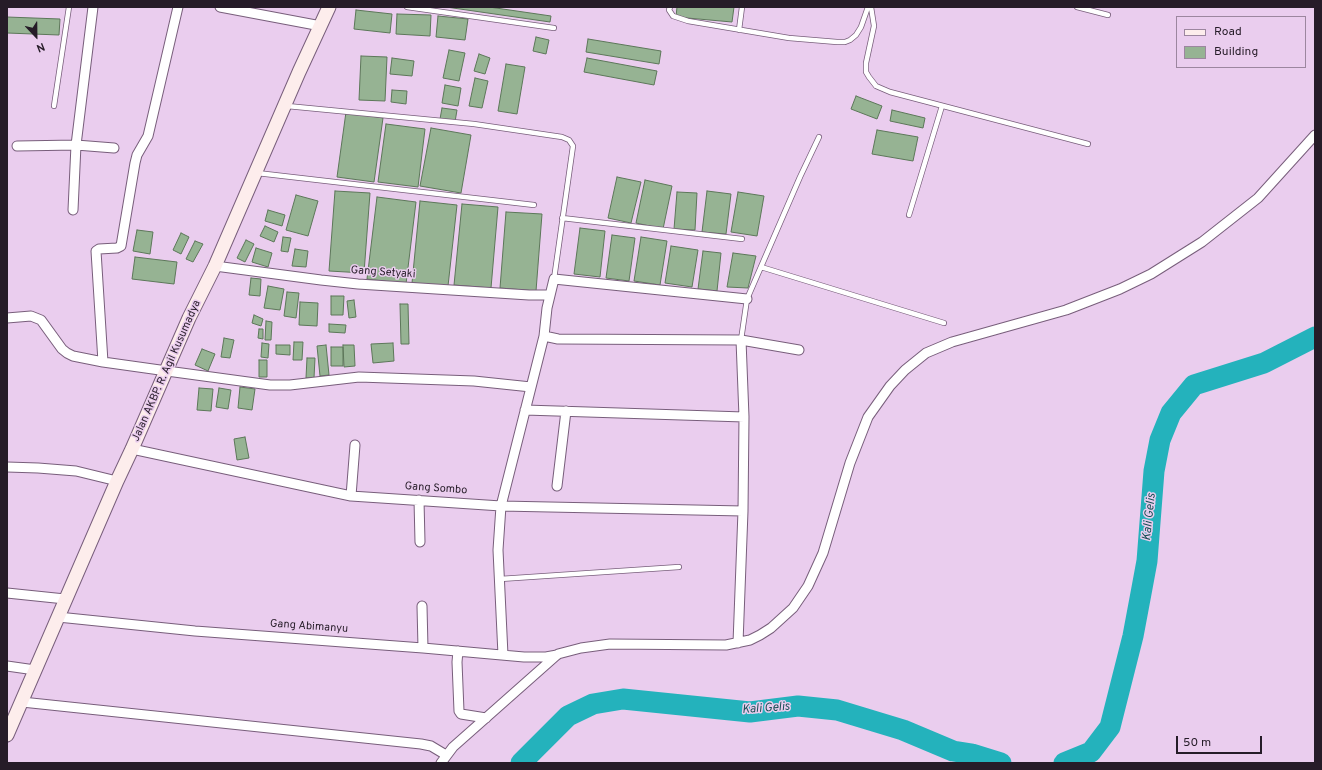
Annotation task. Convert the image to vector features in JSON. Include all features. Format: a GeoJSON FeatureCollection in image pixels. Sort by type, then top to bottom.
{"type":"FeatureCollection","features":[{"type":"Feature","properties":{"kind":"main road","name":"Jalan AKBP. R. Agil Kusumadya"},"geometry":{"type":"LineString","coordinates":[[7,735],[65,599],[167,371],[189,318],[215,266],[284,106],[329,7]]}},
{"type":"Feature","properties":{"kind":"street"},"geometry":{"type":"LineString","coordinates":[[73,210],[76,145],[93,7]]}},
{"type":"Feature","properties":{"kind":"street"},"geometry":{"type":"LineString","coordinates":[[103,362],[96,251],[99,249],[117,248],[121,246],[135,163],[137,155],[148,136],[178,7]]}},
{"type":"Feature","properties":{"kind":"street"},"geometry":{"type":"LineString","coordinates":[[220,7],[321,26]]}},
{"type":"Feature","properties":{"kind":"street","name":"Gang Abimanyu"},"geometry":{"type":"LineString","coordinates":[[58,617],[195,631],[535,657],[610,644],[713,646],[738,643],[760,635],[771,628],[793,608],[808,586],[823,553],[850,463],[868,417],[890,386],[905,370],[926,353],[952,342],[1066,310],[1098,298],[1151,274],[1202,242],[1258,198],[1315,135]]}},
{"type":"Feature","properties":{"kind":"street"},"geometry":{"type":"LineString","coordinates":[[17,146],[76,145],[114,148]]}},
{"type":"Feature","properties":{"kind":"street","name":"Gang Setyaki"},"geometry":{"type":"LineString","coordinates":[[215,266],[358,284],[529,295],[550,295]]}},
{"type":"Feature","properties":{"kind":"street"},"geometry":{"type":"LineString","coordinates":[[503,655],[498,550],[502,506],[544,336],[554,279],[747,299]]}},
{"type":"Feature","properties":{"kind":"street"},"geometry":{"type":"LineString","coordinates":[[7,318],[37,317],[45,323],[66,353],[103,362],[167,371],[277,385],[290,385],[359,377],[474,381],[531,386]]}},
{"type":"Feature","properties":{"kind":"street"},"geometry":{"type":"LineString","coordinates":[[544,336],[558,339],[741,340],[799,350]]}},
{"type":"Feature","properties":{"kind":"street"},"geometry":{"type":"LineString","coordinates":[[738,643],[743,511],[744,417],[741,340]]}},
{"type":"Feature","properties":{"kind":"street"},"geometry":{"type":"LineString","coordinates":[[525,410],[744,417]]}},
{"type":"Feature","properties":{"kind":"street"},"geometry":{"type":"LineString","coordinates":[[556,486],[566,411]]}},
{"type":"Feature","properties":{"kind":"street"},"geometry":{"type":"LineString","coordinates":[[351,496],[355,445]]}},
{"type":"Feature","properties":{"kind":"street","name":"Gang Sombo"},"geometry":{"type":"LineString","coordinates":[[132,449],[351,496],[502,506],[743,511]]}},
{"type":"Feature","properties":{"kind":"street"},"geometry":{"type":"LineString","coordinates":[[7,467],[76,471],[117,481]]}},
{"type":"Feature","properties":{"kind":"street"},"geometry":{"type":"LineString","coordinates":[[419,500],[420,542]]}},
{"type":"Feature","properties":{"kind":"street"},"geometry":{"type":"LineString","coordinates":[[7,593],[65,599]]}},
{"type":"Feature","properties":{"kind":"street"},"geometry":{"type":"LineString","coordinates":[[422,606],[423,648]]}},
{"type":"Feature","properties":{"kind":"street"},"geometry":{"type":"LineString","coordinates":[[458,651],[459,711],[461,714],[486,718]]}},
{"type":"Feature","properties":{"kind":"street"},"geometry":{"type":"LineString","coordinates":[[441,763],[446,754],[558,654]]}},
{"type":"Feature","properties":{"kind":"street"},"geometry":{"type":"LineString","coordinates":[[7,666],[35,670]]}},
{"type":"Feature","properties":{"kind":"street"},"geometry":{"type":"LineString","coordinates":[[22,702],[421,744],[431,746],[446,754]]}},
{"type":"Feature","properties":{"kind":"lane"},"geometry":{"type":"LineString","coordinates":[[54,106],[69,7]]}},
{"type":"Feature","properties":{"kind":"lane"},"geometry":{"type":"LineString","coordinates":[[407,7],[554,28]]}},
{"type":"Feature","properties":{"kind":"lane"},"geometry":{"type":"LineString","coordinates":[[670,7],[671,14],[675,18],[688,21],[789,38],[845,42],[850,40],[858,31],[870,7]]}},
{"type":"Feature","properties":{"kind":"lane"},"geometry":{"type":"LineString","coordinates":[[739,30],[742,7]]}},
{"type":"Feature","properties":{"kind":"lane"},"geometry":{"type":"LineString","coordinates":[[870,7],[874,26],[866,63],[866,72],[876,86],[890,92],[1088,144]]}},
{"type":"Feature","properties":{"kind":"lane"},"geometry":{"type":"LineString","coordinates":[[1077,7],[1108,15]]}},
{"type":"Feature","properties":{"kind":"lane"},"geometry":{"type":"LineString","coordinates":[[284,106],[474,124],[562,137],[569,140],[572,146],[554,279]]}},
{"type":"Feature","properties":{"kind":"lane"},"geometry":{"type":"LineString","coordinates":[[909,215],[942,106]]}},
{"type":"Feature","properties":{"kind":"lane"},"geometry":{"type":"LineString","coordinates":[[741,340],[747,299],[800,176],[819,137]]}},
{"type":"Feature","properties":{"kind":"lane"},"geometry":{"type":"LineString","coordinates":[[256,172],[534,204]]}},
{"type":"Feature","properties":{"kind":"lane"},"geometry":{"type":"LineString","coordinates":[[562,218],[742,239]]}},
{"type":"Feature","properties":{"kind":"lane"},"geometry":{"type":"LineString","coordinates":[[761,267],[944,323]]}},
{"type":"Feature","properties":{"kind":"lane"},"geometry":{"type":"LineString","coordinates":[[500,579],[679,568]]}},
{"type":"Feature","properties":{"kind":"building"},"geometry":{"type":"Polygon","coordinates":[[[446,7],[489,7],[551,16],[550,22],[446,7]]]}},
{"type":"Feature","properties":{"kind":"building"},"geometry":{"type":"Polygon","coordinates":[[[677,7],[734,7],[732,22],[676,17],[677,7]]]}},
{"type":"Feature","properties":{"kind":"building"},"geometry":{"type":"Polygon","coordinates":[[[356,10],[392,14],[390,33],[354,29],[356,10]]]}},
{"type":"Feature","properties":{"kind":"building"},"geometry":{"type":"Polygon","coordinates":[[[397,14],[431,15],[430,36],[396,34],[397,14]]]}},
{"type":"Feature","properties":{"kind":"building"},"geometry":{"type":"Polygon","coordinates":[[[438,16],[468,19],[465,40],[436,37],[438,16]]]}},
{"type":"Feature","properties":{"kind":"building"},"geometry":{"type":"Polygon","coordinates":[[[7,17],[60,19],[59,35],[7,33],[7,17]]]}},
{"type":"Feature","properties":{"kind":"building"},"geometry":{"type":"Polygon","coordinates":[[[536,37],[549,40],[546,54],[533,51],[536,37]]]}},
{"type":"Feature","properties":{"kind":"building"},"geometry":{"type":"Polygon","coordinates":[[[588,39],[661,51],[659,64],[586,52],[588,39]]]}},
{"type":"Feature","properties":{"kind":"building"},"geometry":{"type":"Polygon","coordinates":[[[449,50],[465,53],[459,81],[443,78],[449,50]]]}},
{"type":"Feature","properties":{"kind":"building"},"geometry":{"type":"Polygon","coordinates":[[[479,54],[490,58],[485,74],[474,71],[479,54]]]}},
{"type":"Feature","properties":{"kind":"building"},"geometry":{"type":"Polygon","coordinates":[[[361,56],[387,57],[385,101],[359,100],[361,56]]]}},
{"type":"Feature","properties":{"kind":"building"},"geometry":{"type":"Polygon","coordinates":[[[392,58],[414,61],[412,76],[390,74],[392,58]]]}},
{"type":"Feature","properties":{"kind":"building"},"geometry":{"type":"Polygon","coordinates":[[[587,58],[657,71],[654,85],[584,72],[587,58]]]}},
{"type":"Feature","properties":{"kind":"building"},"geometry":{"type":"Polygon","coordinates":[[[506,64],[525,67],[517,114],[498,111],[506,64]]]}},
{"type":"Feature","properties":{"kind":"building"},"geometry":{"type":"Polygon","coordinates":[[[475,78],[488,81],[482,108],[469,106],[475,78]]]}},
{"type":"Feature","properties":{"kind":"building"},"geometry":{"type":"Polygon","coordinates":[[[445,85],[461,88],[458,106],[442,103],[445,85]]]}},
{"type":"Feature","properties":{"kind":"building"},"geometry":{"type":"Polygon","coordinates":[[[392,90],[407,91],[406,104],[391,102],[392,90]]]}},
{"type":"Feature","properties":{"kind":"building"},"geometry":{"type":"Polygon","coordinates":[[[856,96],[882,106],[877,119],[851,109],[856,96]]]}},
{"type":"Feature","properties":{"kind":"building"},"geometry":{"type":"Polygon","coordinates":[[[442,108],[457,110],[455,122],[440,119],[442,108]]]}},
{"type":"Feature","properties":{"kind":"building"},"geometry":{"type":"Polygon","coordinates":[[[892,110],[925,118],[923,128],[890,121],[892,110]]]}},
{"type":"Feature","properties":{"kind":"building"},"geometry":{"type":"Polygon","coordinates":[[[346,112],[383,118],[374,182],[337,177],[346,112]]]}},
{"type":"Feature","properties":{"kind":"building"},"geometry":{"type":"Polygon","coordinates":[[[386,124],[425,129],[418,187],[378,182],[386,124]]]}},
{"type":"Feature","properties":{"kind":"building"},"geometry":{"type":"Polygon","coordinates":[[[431,128],[471,135],[461,193],[420,186],[431,128]]]}},
{"type":"Feature","properties":{"kind":"building"},"geometry":{"type":"Polygon","coordinates":[[[877,130],[918,137],[913,161],[872,154],[877,130]]]}},
{"type":"Feature","properties":{"kind":"building"},"geometry":{"type":"Polygon","coordinates":[[[617,177],[641,182],[631,223],[608,218],[617,177]]]}},
{"type":"Feature","properties":{"kind":"building"},"geometry":{"type":"Polygon","coordinates":[[[645,180],[672,186],[663,229],[636,223],[645,180]]]}},
{"type":"Feature","properties":{"kind":"building"},"geometry":{"type":"Polygon","coordinates":[[[335,191],[370,193],[364,273],[329,271],[335,191]]]}},
{"type":"Feature","properties":{"kind":"building"},"geometry":{"type":"Polygon","coordinates":[[[707,191],[731,194],[726,234],[702,232],[707,191]]]}},
{"type":"Feature","properties":{"kind":"building"},"geometry":{"type":"Polygon","coordinates":[[[677,192],[697,193],[695,230],[674,229],[677,192]]]}},
{"type":"Feature","properties":{"kind":"building"},"geometry":{"type":"Polygon","coordinates":[[[738,192],[764,196],[757,236],[731,232],[738,192]]]}},
{"type":"Feature","properties":{"kind":"building"},"geometry":{"type":"Polygon","coordinates":[[[296,195],[318,201],[308,236],[286,230],[296,195]]]}},
{"type":"Feature","properties":{"kind":"building"},"geometry":{"type":"Polygon","coordinates":[[[377,197],[416,202],[406,284],[367,279],[377,197]]]}},
{"type":"Feature","properties":{"kind":"building"},"geometry":{"type":"Polygon","coordinates":[[[420,201],[457,205],[448,286],[412,283],[420,201]]]}},
{"type":"Feature","properties":{"kind":"building"},"geometry":{"type":"Polygon","coordinates":[[[462,204],[498,207],[491,288],[454,285],[462,204]]]}},
{"type":"Feature","properties":{"kind":"building"},"geometry":{"type":"Polygon","coordinates":[[[268,210],[285,215],[282,226],[265,221],[268,210]]]}},
{"type":"Feature","properties":{"kind":"building"},"geometry":{"type":"Polygon","coordinates":[[[506,212],[542,214],[536,291],[500,288],[506,212]]]}},
{"type":"Feature","properties":{"kind":"building"},"geometry":{"type":"Polygon","coordinates":[[[265,226],[278,232],[274,242],[260,236],[265,226]]]}},
{"type":"Feature","properties":{"kind":"building"},"geometry":{"type":"Polygon","coordinates":[[[580,228],[605,231],[600,277],[574,274],[580,228]]]}},
{"type":"Feature","properties":{"kind":"building"},"geometry":{"type":"Polygon","coordinates":[[[137,230],[153,232],[150,254],[133,251],[137,230]]]}},
{"type":"Feature","properties":{"kind":"building"},"geometry":{"type":"Polygon","coordinates":[[[181,233],[189,237],[181,254],[173,250],[181,233]]]}},
{"type":"Feature","properties":{"kind":"building"},"geometry":{"type":"Polygon","coordinates":[[[612,235],[635,238],[629,281],[606,278],[612,235]]]}},
{"type":"Feature","properties":{"kind":"building"},"geometry":{"type":"Polygon","coordinates":[[[283,237],[291,238],[288,252],[281,251],[283,237]]]}},
{"type":"Feature","properties":{"kind":"building"},"geometry":{"type":"Polygon","coordinates":[[[641,237],[667,241],[660,285],[634,281],[641,237]]]}},
{"type":"Feature","properties":{"kind":"building"},"geometry":{"type":"Polygon","coordinates":[[[246,240],[254,244],[245,262],[237,258],[246,240]]]}},
{"type":"Feature","properties":{"kind":"building"},"geometry":{"type":"Polygon","coordinates":[[[195,241],[203,244],[193,262],[186,259],[195,241]]]}},
{"type":"Feature","properties":{"kind":"building"},"geometry":{"type":"Polygon","coordinates":[[[671,246],[698,250],[692,287],[665,283],[671,246]]]}},
{"type":"Feature","properties":{"kind":"building"},"geometry":{"type":"Polygon","coordinates":[[[256,248],[272,253],[268,267],[252,262],[256,248]]]}},
{"type":"Feature","properties":{"kind":"building"},"geometry":{"type":"Polygon","coordinates":[[[295,249],[308,251],[306,267],[292,266],[295,249]]]}},
{"type":"Feature","properties":{"kind":"building"},"geometry":{"type":"Polygon","coordinates":[[[703,251],[721,253],[717,291],[698,289],[703,251]]]}},
{"type":"Feature","properties":{"kind":"building"},"geometry":{"type":"Polygon","coordinates":[[[733,253],[756,256],[748,288],[727,287],[733,253]]]}},
{"type":"Feature","properties":{"kind":"building"},"geometry":{"type":"Polygon","coordinates":[[[135,257],[177,262],[174,284],[132,279],[135,257]]]}},
{"type":"Feature","properties":{"kind":"building"},"geometry":{"type":"Polygon","coordinates":[[[251,278],[261,279],[260,296],[249,295],[251,278]]]}},
{"type":"Feature","properties":{"kind":"building"},"geometry":{"type":"Polygon","coordinates":[[[268,286],[284,289],[280,310],[264,308],[268,286]]]}},
{"type":"Feature","properties":{"kind":"building"},"geometry":{"type":"Polygon","coordinates":[[[287,292],[299,293],[296,318],[284,316],[287,292]]]}},
{"type":"Feature","properties":{"kind":"building"},"geometry":{"type":"Polygon","coordinates":[[[331,296],[344,296],[343,315],[331,315],[331,296]]]}},
{"type":"Feature","properties":{"kind":"building"},"geometry":{"type":"Polygon","coordinates":[[[354,300],[356,317],[349,318],[347,301],[354,300]]]}},
{"type":"Feature","properties":{"kind":"building"},"geometry":{"type":"Polygon","coordinates":[[[300,302],[318,303],[317,326],[299,325],[300,302]]]}},
{"type":"Feature","properties":{"kind":"building"},"geometry":{"type":"Polygon","coordinates":[[[400,304],[408,304],[409,344],[401,344],[400,304]]]}},
{"type":"Feature","properties":{"kind":"building"},"geometry":{"type":"Polygon","coordinates":[[[254,315],[263,319],[261,326],[252,323],[254,315]]]}},
{"type":"Feature","properties":{"kind":"building"},"geometry":{"type":"Polygon","coordinates":[[[266,321],[272,322],[271,340],[265,340],[266,321]]]}},
{"type":"Feature","properties":{"kind":"building"},"geometry":{"type":"Polygon","coordinates":[[[329,324],[346,325],[345,333],[329,332],[329,324]]]}},
{"type":"Feature","properties":{"kind":"building"},"geometry":{"type":"Polygon","coordinates":[[[259,329],[263,329],[263,339],[258,338],[259,329]]]}},
{"type":"Feature","properties":{"kind":"building"},"geometry":{"type":"Polygon","coordinates":[[[224,338],[234,340],[230,358],[221,357],[224,338]]]}},
{"type":"Feature","properties":{"kind":"building"},"geometry":{"type":"Polygon","coordinates":[[[294,342],[303,342],[302,360],[293,360],[294,342]]]}},
{"type":"Feature","properties":{"kind":"building"},"geometry":{"type":"Polygon","coordinates":[[[262,343],[269,344],[268,358],[261,357],[262,343]]]}},
{"type":"Feature","properties":{"kind":"building"},"geometry":{"type":"Polygon","coordinates":[[[393,343],[394,361],[373,363],[371,344],[393,343]]]}},
{"type":"Feature","properties":{"kind":"building"},"geometry":{"type":"Polygon","coordinates":[[[276,345],[290,345],[290,355],[276,354],[276,345]]]}},
{"type":"Feature","properties":{"kind":"building"},"geometry":{"type":"Polygon","coordinates":[[[326,345],[329,375],[320,376],[317,346],[326,345]]]}},
{"type":"Feature","properties":{"kind":"building"},"geometry":{"type":"Polygon","coordinates":[[[343,345],[354,345],[355,366],[344,367],[343,345]]]}},
{"type":"Feature","properties":{"kind":"building"},"geometry":{"type":"Polygon","coordinates":[[[331,347],[343,347],[343,366],[331,366],[331,347]]]}},
{"type":"Feature","properties":{"kind":"building"},"geometry":{"type":"Polygon","coordinates":[[[202,349],[215,354],[208,371],[195,365],[202,349]]]}},
{"type":"Feature","properties":{"kind":"building"},"geometry":{"type":"Polygon","coordinates":[[[307,358],[315,358],[314,378],[306,378],[307,358]]]}},
{"type":"Feature","properties":{"kind":"building"},"geometry":{"type":"Polygon","coordinates":[[[259,360],[267,360],[267,377],[259,377],[259,360]]]}},
{"type":"Feature","properties":{"kind":"building"},"geometry":{"type":"Polygon","coordinates":[[[240,387],[255,389],[252,410],[238,408],[240,387]]]}},
{"type":"Feature","properties":{"kind":"building"},"geometry":{"type":"Polygon","coordinates":[[[199,388],[213,389],[211,411],[197,410],[199,388]]]}},
{"type":"Feature","properties":{"kind":"building"},"geometry":{"type":"Polygon","coordinates":[[[219,388],[231,390],[228,409],[216,407],[219,388]]]}},
{"type":"Feature","properties":{"kind":"building"},"geometry":{"type":"Polygon","coordinates":[[[245,437],[249,458],[237,460],[234,439],[245,437]]]}},
{"type":"Feature","properties":{"kind":"waterway","name":"Kali Gelis"},"geometry":{"type":"LineString","coordinates":[[1064,763],[1091,752],[1110,727],[1133,636],[1147,561],[1154,471],[1160,440],[1171,413],[1194,385],[1264,363],[1315,337]]}},
{"type":"Feature","properties":{"kind":"waterway","name":"Kali Gelis"},"geometry":{"type":"LineString","coordinates":[[521,763],[568,716],[593,704],[623,699],[750,712],[798,706],[837,710],[903,730],[953,751],[972,754],[1001,763]]}}]}
